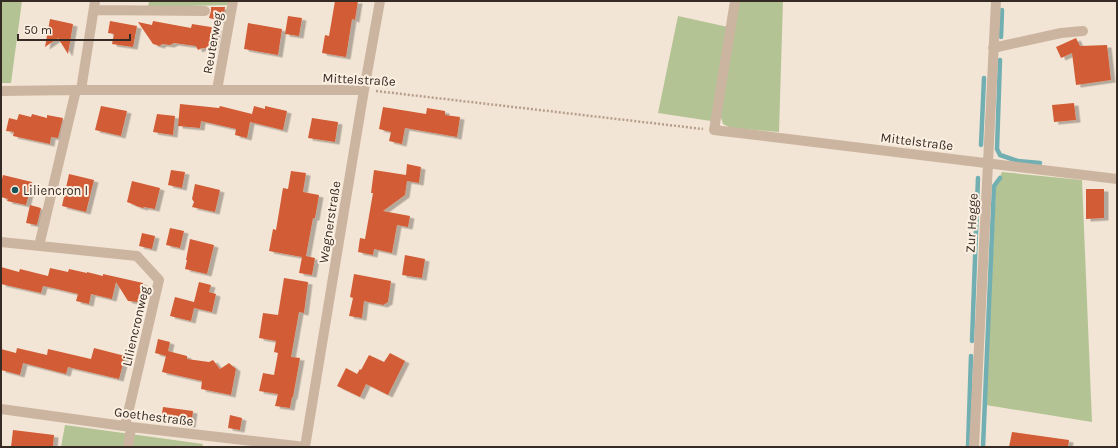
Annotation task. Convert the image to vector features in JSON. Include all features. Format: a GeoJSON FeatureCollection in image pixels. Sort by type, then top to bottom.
{"type":"FeatureCollection","features":[{"type":"Feature","properties":{"kind":"street","name":"Reuterweg"},"geometry":{"type":"LineString","coordinates":[[217,90],[233,1]]}},
{"type":"Feature","properties":{"kind":"street","name":"Wagnerstraße"},"geometry":{"type":"LineString","coordinates":[[305,447],[380,1]]}},
{"type":"Feature","properties":{"kind":"street"},"geometry":{"type":"LineString","coordinates":[[714,130],[735,1]]}},
{"type":"Feature","properties":{"kind":"street","name":"Zur Hegge"},"geometry":{"type":"LineString","coordinates":[[974,447],[996,1]]}},
{"type":"Feature","properties":{"kind":"street"},"geometry":{"type":"LineString","coordinates":[[39,246],[78,90],[95,6],[205,11]]}},
{"type":"Feature","properties":{"kind":"street"},"geometry":{"type":"LineString","coordinates":[[993,48],[1061,33],[1083,31]]}},
{"type":"Feature","properties":{"kind":"street","name":"Mittelstraße"},"geometry":{"type":"LineString","coordinates":[[1,91],[364,90]]}},
{"type":"Feature","properties":{"kind":"street","name":"Mittelstraße"},"geometry":{"type":"LineString","coordinates":[[714,130],[1117,179]]}},
{"type":"Feature","properties":{"kind":"street","name":"Liliencronweg"},"geometry":{"type":"LineString","coordinates":[[1,242],[137,256],[158,280],[128,427]]}},
{"type":"Feature","properties":{"kind":"street","name":"Goethestraße"},"geometry":{"type":"LineString","coordinates":[[1,409],[128,427],[305,447]]}},
{"type":"Feature","properties":{"kind":"street"},"geometry":{"type":"LineString","coordinates":[[128,427],[128,447]]}},
{"type":"Feature","properties":{"kind":"path","name":"Mittelstraße"},"geometry":{"type":"LineString","coordinates":[[364,90],[714,130]]}},
{"type":"Feature","properties":{"kind":"green space"},"geometry":{"type":"Polygon","coordinates":[[[1,1],[22,1],[11,83],[1,83],[1,1]]]}},
{"type":"Feature","properties":{"kind":"green space"},"geometry":{"type":"Polygon","coordinates":[[[149,1],[231,1],[230,5],[148,7],[149,1]]]}},
{"type":"Feature","properties":{"kind":"green space"},"geometry":{"type":"Polygon","coordinates":[[[739,1],[783,1],[779,132],[731,128],[723,124],[720,114],[739,1]]]}},
{"type":"Feature","properties":{"kind":"green space"},"geometry":{"type":"Polygon","coordinates":[[[678,16],[728,27],[711,121],[658,113],[678,16]]]}},
{"type":"Feature","properties":{"kind":"green space"},"geometry":{"type":"Polygon","coordinates":[[[1002,172],[1082,180],[1092,422],[986,405],[996,186],[1002,172]]]}},
{"type":"Feature","properties":{"kind":"green space"},"geometry":{"type":"Polygon","coordinates":[[[65,425],[203,444],[202,447],[61,447],[65,425]]]}},
{"type":"Feature","properties":{"kind":"building"},"geometry":{"type":"Polygon","coordinates":[[[335,1],[358,1],[355,20],[352,19],[346,57],[322,53],[325,35],[329,36],[335,1]]]}},
{"type":"Feature","properties":{"kind":"building"},"geometry":{"type":"Polygon","coordinates":[[[211,7],[225,7],[223,21],[209,18],[211,7]]]}},
{"type":"Feature","properties":{"kind":"building"},"geometry":{"type":"Polygon","coordinates":[[[288,16],[302,18],[299,36],[285,34],[288,16]]]}},
{"type":"Feature","properties":{"kind":"building"},"geometry":{"type":"Polygon","coordinates":[[[50,19],[73,24],[68,54],[58,38],[45,47],[50,19]]]}},
{"type":"Feature","properties":{"kind":"building"},"geometry":{"type":"Polygon","coordinates":[[[110,21],[137,26],[133,47],[112,44],[114,34],[108,33],[110,21]]]}},
{"type":"Feature","properties":{"kind":"building"},"geometry":{"type":"Polygon","coordinates":[[[153,21],[191,28],[192,24],[217,28],[213,49],[202,48],[198,50],[196,46],[174,43],[170,45],[162,44],[160,46],[153,44],[138,22],[152,25],[153,21]]]}},
{"type":"Feature","properties":{"kind":"building"},"geometry":{"type":"Polygon","coordinates":[[[248,23],[282,29],[278,55],[244,49],[248,23]]]}},
{"type":"Feature","properties":{"kind":"building"},"geometry":{"type":"Polygon","coordinates":[[[1076,38],[1080,46],[1107,45],[1111,80],[1076,85],[1072,53],[1061,58],[1056,47],[1076,38]]]}},
{"type":"Feature","properties":{"kind":"building"},"geometry":{"type":"Polygon","coordinates":[[[1074,103],[1076,120],[1054,122],[1052,105],[1074,103]]]}},
{"type":"Feature","properties":{"kind":"building"},"geometry":{"type":"Polygon","coordinates":[[[180,104],[219,108],[220,106],[252,114],[254,106],[265,109],[265,106],[287,111],[283,130],[250,122],[247,138],[235,135],[236,129],[201,121],[200,128],[178,126],[180,104]]]}},
{"type":"Feature","properties":{"kind":"building"},"geometry":{"type":"Polygon","coordinates":[[[101,106],[127,111],[121,136],[95,130],[101,106]]]}},
{"type":"Feature","properties":{"kind":"building"},"geometry":{"type":"Polygon","coordinates":[[[383,107],[426,114],[427,108],[445,111],[445,115],[460,117],[457,137],[405,128],[402,144],[389,141],[391,132],[379,129],[383,107]]]}},
{"type":"Feature","properties":{"kind":"building"},"geometry":{"type":"Polygon","coordinates":[[[19,114],[31,117],[32,114],[47,118],[47,115],[63,118],[58,138],[51,137],[50,144],[13,136],[14,132],[6,131],[9,118],[17,120],[19,114]]]}},
{"type":"Feature","properties":{"kind":"building"},"geometry":{"type":"Polygon","coordinates":[[[157,114],[175,116],[173,135],[153,132],[157,114]]]}},
{"type":"Feature","properties":{"kind":"building"},"geometry":{"type":"Polygon","coordinates":[[[312,118],[338,122],[335,142],[308,138],[312,118]]]}},
{"type":"Feature","properties":{"kind":"building"},"geometry":{"type":"Polygon","coordinates":[[[407,164],[421,167],[419,183],[407,181],[405,195],[383,211],[410,216],[408,227],[397,225],[392,253],[374,249],[373,255],[358,252],[360,238],[365,239],[373,193],[371,193],[374,170],[406,175],[407,164]]]}},
{"type":"Feature","properties":{"kind":"building"},"geometry":{"type":"Polygon","coordinates":[[[171,170],[185,172],[182,188],[168,185],[171,170]]]}},
{"type":"Feature","properties":{"kind":"building"},"geometry":{"type":"Polygon","coordinates":[[[291,171],[306,173],[303,192],[319,195],[306,256],[315,258],[312,275],[299,273],[302,257],[269,251],[273,229],[276,230],[283,188],[288,189],[291,171]]]}},
{"type":"Feature","properties":{"kind":"building"},"geometry":{"type":"Polygon","coordinates":[[[69,174],[94,180],[86,212],[62,206],[69,174]]]}},
{"type":"Feature","properties":{"kind":"building","name":"Liliencron I"},"geometry":{"type":"Polygon","coordinates":[[[3,175],[32,182],[26,205],[7,201],[8,199],[1,197],[1,183],[3,175]]]}},
{"type":"Feature","properties":{"kind":"building"},"geometry":{"type":"Polygon","coordinates":[[[132,181],[160,188],[155,209],[143,208],[127,202],[132,181]]]}},
{"type":"Feature","properties":{"kind":"building"},"geometry":{"type":"Polygon","coordinates":[[[195,184],[220,190],[215,212],[192,207],[194,202],[192,199],[195,184]]]}},
{"type":"Feature","properties":{"kind":"building"},"geometry":{"type":"Polygon","coordinates":[[[1086,189],[1104,189],[1104,218],[1086,219],[1086,189]]]}},
{"type":"Feature","properties":{"kind":"building"},"geometry":{"type":"Polygon","coordinates":[[[30,205],[41,208],[37,225],[26,223],[30,205]]]}},
{"type":"Feature","properties":{"kind":"building"},"geometry":{"type":"Polygon","coordinates":[[[170,228],[184,231],[180,248],[166,245],[170,228]]]}},
{"type":"Feature","properties":{"kind":"building"},"geometry":{"type":"Polygon","coordinates":[[[142,233],[155,236],[152,249],[139,246],[142,233]]]}},
{"type":"Feature","properties":{"kind":"building"},"geometry":{"type":"Polygon","coordinates":[[[190,239],[214,245],[207,274],[185,269],[190,239]]]}},
{"type":"Feature","properties":{"kind":"building"},"geometry":{"type":"Polygon","coordinates":[[[405,255],[425,259],[422,278],[402,275],[405,255]]]}},
{"type":"Feature","properties":{"kind":"building"},"geometry":{"type":"Polygon","coordinates":[[[1,267],[19,272],[20,269],[48,276],[50,268],[68,272],[69,269],[103,276],[103,274],[143,283],[138,302],[128,301],[116,282],[112,299],[91,294],[89,304],[76,301],[78,294],[53,288],[43,286],[41,293],[1,284],[1,267]]]}},
{"type":"Feature","properties":{"kind":"building"},"geometry":{"type":"Polygon","coordinates":[[[354,274],[391,281],[388,302],[383,305],[364,301],[362,318],[349,316],[353,298],[350,297],[354,274]]]}},
{"type":"Feature","properties":{"kind":"building"},"geometry":{"type":"Polygon","coordinates":[[[284,278],[308,282],[304,313],[299,312],[291,357],[300,358],[290,408],[275,406],[278,394],[259,391],[263,373],[274,375],[278,353],[274,352],[276,341],[259,338],[263,313],[278,315],[284,278]]]}},
{"type":"Feature","properties":{"kind":"building"},"geometry":{"type":"Polygon","coordinates":[[[199,282],[211,285],[209,292],[216,294],[212,312],[194,308],[191,321],[170,316],[175,297],[194,302],[199,282]]]}},
{"type":"Feature","properties":{"kind":"building"},"geometry":{"type":"Polygon","coordinates":[[[158,339],[170,342],[168,351],[187,356],[187,359],[209,362],[213,360],[220,369],[229,363],[236,369],[231,395],[201,389],[202,381],[162,372],[166,356],[155,353],[158,339]]]}},
{"type":"Feature","properties":{"kind":"building"},"geometry":{"type":"Polygon","coordinates":[[[17,348],[47,355],[48,349],[91,359],[94,348],[125,356],[119,379],[68,367],[66,374],[23,363],[20,375],[1,370],[1,349],[16,353],[17,348]]]}},
{"type":"Feature","properties":{"kind":"building"},"geometry":{"type":"Polygon","coordinates":[[[390,353],[405,361],[388,395],[366,384],[360,397],[337,386],[346,368],[357,374],[360,369],[361,370],[369,355],[384,362],[390,353]]]}},
{"type":"Feature","properties":{"kind":"building"},"geometry":{"type":"Polygon","coordinates":[[[163,407],[193,411],[191,425],[161,420],[163,407]]]}},
{"type":"Feature","properties":{"kind":"building"},"geometry":{"type":"Polygon","coordinates":[[[230,415],[242,418],[240,430],[228,428],[230,415]]]}},
{"type":"Feature","properties":{"kind":"building"},"geometry":{"type":"Polygon","coordinates":[[[13,430],[54,435],[53,447],[11,447],[13,430]]]}},
{"type":"Feature","properties":{"kind":"building"},"geometry":{"type":"Polygon","coordinates":[[[1012,432],[1069,440],[1068,447],[1009,447],[1012,432]]]}},
{"type":"Feature","properties":{"kind":"waterway"},"geometry":{"type":"LineString","coordinates":[[1001,37],[1002,10]]}},
{"type":"Feature","properties":{"kind":"waterway"},"geometry":{"type":"LineString","coordinates":[[1000,60],[997,149],[1000,155],[1018,161],[1040,163]]}},
{"type":"Feature","properties":{"kind":"waterway"},"geometry":{"type":"LineString","coordinates":[[981,145],[984,78]]}},
{"type":"Feature","properties":{"kind":"waterway"},"geometry":{"type":"LineString","coordinates":[[972,341],[978,178]]}},
{"type":"Feature","properties":{"kind":"waterway"},"geometry":{"type":"LineString","coordinates":[[983,447],[994,186],[1000,178]]}},
{"type":"Feature","properties":{"kind":"waterway"},"geometry":{"type":"LineString","coordinates":[[968,447],[971,356]]}},
{"type":"Feature","properties":{"kind":"place","name":"Liliencron I"},"geometry":{"type":"Point","coordinates":[15,190]}}]}
